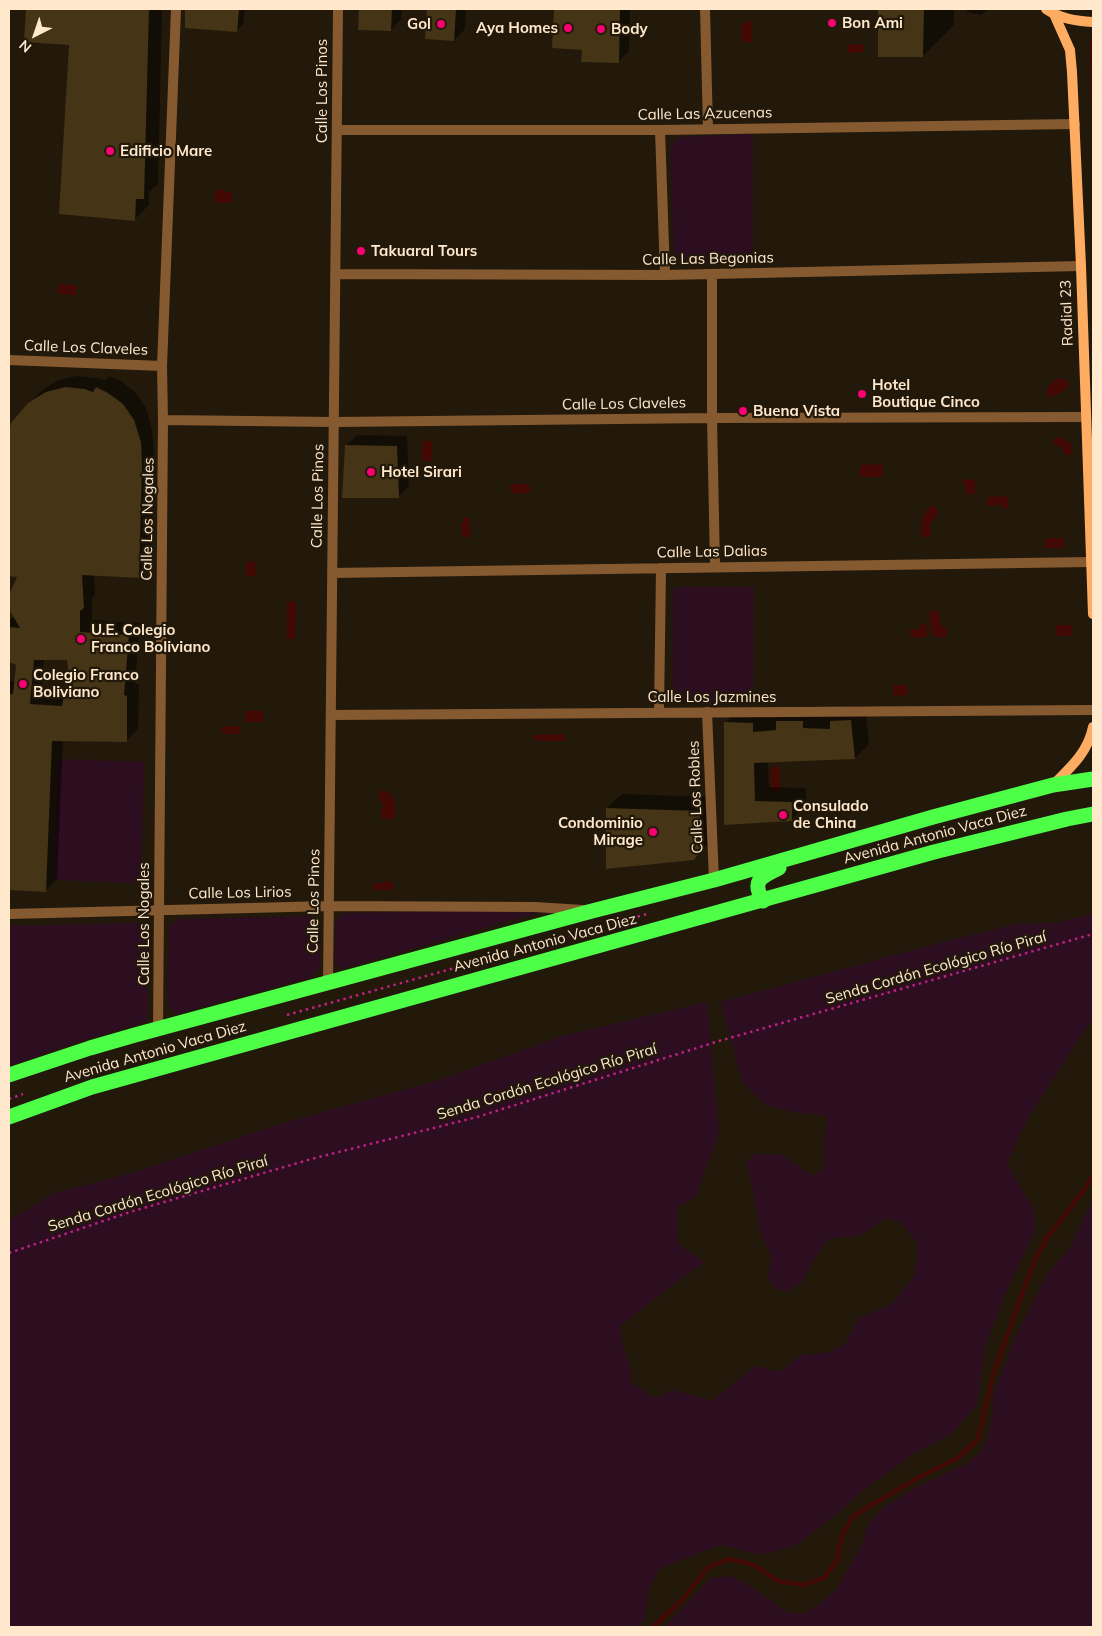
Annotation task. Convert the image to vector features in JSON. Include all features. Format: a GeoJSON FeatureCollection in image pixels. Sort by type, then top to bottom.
{"type":"FeatureCollection","features":[{"type":"Feature","properties":{"kind":"highway","name":"Avenida Antonio Vaca Diez"},"geometry":{"type":"LineString","coordinates":[[9,1076],[90,1048],[592,911],[714,880],[1053,785],[1093,778]]}},
{"type":"Feature","properties":{"kind":"highway","name":"Avenida Antonio Vaca Diez"},"geometry":{"type":"LineString","coordinates":[[9,1117],[92,1086],[934,852],[1093,814]]}},
{"type":"Feature","properties":{"kind":"highway"},"geometry":{"type":"LineString","coordinates":[[763,900],[757,886],[762,876],[814,851]]}},
{"type":"Feature","properties":{"kind":"street","name":"Calle Los Nogales"},"geometry":{"type":"LineString","coordinates":[[158,1030],[164,420],[162,366],[176,9]]}},
{"type":"Feature","properties":{"kind":"street","name":"Calle Los Pinos"},"geometry":{"type":"LineString","coordinates":[[328,983],[338,9]]}},
{"type":"Feature","properties":{"kind":"street"},"geometry":{"type":"LineString","coordinates":[[705,9],[708,129]]}},
{"type":"Feature","properties":{"kind":"street"},"geometry":{"type":"LineString","coordinates":[[1050,11],[1076,22],[1093,22]]}},
{"type":"Feature","properties":{"kind":"street","name":"Radial 23"},"geometry":{"type":"LineString","coordinates":[[1050,11],[1070,50],[1081,266],[1093,614]]}},
{"type":"Feature","properties":{"kind":"street","name":"Calle Las Azucenas"},"geometry":{"type":"LineString","coordinates":[[336,130],[660,130],[1075,124]]}},
{"type":"Feature","properties":{"kind":"street"},"geometry":{"type":"LineString","coordinates":[[660,130],[665,275]]}},
{"type":"Feature","properties":{"kind":"street","name":"Calle Las Begonias"},"geometry":{"type":"LineString","coordinates":[[335,274],[665,275],[1081,266]]}},
{"type":"Feature","properties":{"kind":"street"},"geometry":{"type":"LineString","coordinates":[[712,274],[715,568]]}},
{"type":"Feature","properties":{"kind":"street","name":"Calle Los Claveles"},"geometry":{"type":"LineString","coordinates":[[9,360],[162,366]]}},
{"type":"Feature","properties":{"kind":"street","name":"Calle Los Claveles"},"geometry":{"type":"LineString","coordinates":[[164,420],[334,422],[1085,417]]}},
{"type":"Feature","properties":{"kind":"street","name":"Calle Las Dalias"},"geometry":{"type":"LineString","coordinates":[[332,572],[1092,562]]}},
{"type":"Feature","properties":{"kind":"street"},"geometry":{"type":"LineString","coordinates":[[659,712],[661,568]]}},
{"type":"Feature","properties":{"kind":"street","name":"Calle Los Jazmines"},"geometry":{"type":"LineString","coordinates":[[331,714],[1093,710]]}},
{"type":"Feature","properties":{"kind":"street","name":"Calle Los Robles"},"geometry":{"type":"LineString","coordinates":[[707,712],[714,880]]}},
{"type":"Feature","properties":{"kind":"street"},"geometry":{"type":"LineString","coordinates":[[1053,785],[1078,760],[1091,738],[1093,727]]}},
{"type":"Feature","properties":{"kind":"street","name":"Calle Los Lirios"},"geometry":{"type":"LineString","coordinates":[[9,914],[329,906],[535,907],[592,911]]}},
{"type":"Feature","properties":{"kind":"path","name":"Senda Cordón Ecológico Río Piraí"},"geometry":{"type":"LineString","coordinates":[[9,1253],[139,1209],[315,1158],[477,1117],[719,1041],[1093,934]]}},
{"type":"Feature","properties":{"kind":"shaded area"},"geometry":{"type":"Polygon","coordinates":[[[748,19],[753,25],[752,42],[742,42],[741,26],[748,19]]]}},
{"type":"Feature","properties":{"kind":"shaded area"},"geometry":{"type":"Polygon","coordinates":[[[863,44],[864,52],[848,53],[847,45],[863,44]]]}},
{"type":"Feature","properties":{"kind":"shaded area"},"geometry":{"type":"Polygon","coordinates":[[[753,134],[753,264],[686,263],[674,253],[670,149],[674,142],[681,137],[753,134]]]}},
{"type":"Feature","properties":{"kind":"shaded area"},"geometry":{"type":"Polygon","coordinates":[[[220,188],[223,191],[232,192],[232,203],[215,203],[214,192],[220,188]]]}},
{"type":"Feature","properties":{"kind":"shaded area"},"geometry":{"type":"Polygon","coordinates":[[[58,284],[77,285],[77,295],[57,294],[58,284]]]}},
{"type":"Feature","properties":{"kind":"shaded area"},"geometry":{"type":"Polygon","coordinates":[[[1060,378],[1066,379],[1069,384],[1068,388],[1051,398],[1046,394],[1047,389],[1052,382],[1060,378]]]}},
{"type":"Feature","properties":{"kind":"shaded area"},"geometry":{"type":"Polygon","coordinates":[[[1057,436],[1070,442],[1073,449],[1072,453],[1068,456],[1060,446],[1055,446],[1052,442],[1057,436]]]}},
{"type":"Feature","properties":{"kind":"shaded area"},"geometry":{"type":"Polygon","coordinates":[[[422,441],[432,441],[432,461],[422,461],[422,441]]]}},
{"type":"Feature","properties":{"kind":"shaded area"},"geometry":{"type":"Polygon","coordinates":[[[882,464],[883,477],[860,477],[860,465],[882,464]]]}},
{"type":"Feature","properties":{"kind":"shaded area"},"geometry":{"type":"Polygon","coordinates":[[[964,479],[975,480],[975,494],[966,494],[966,488],[962,483],[964,479]]]}},
{"type":"Feature","properties":{"kind":"shaded area"},"geometry":{"type":"Polygon","coordinates":[[[516,483],[529,485],[530,492],[525,494],[513,493],[509,487],[516,483]]]}},
{"type":"Feature","properties":{"kind":"shaded area"},"geometry":{"type":"Polygon","coordinates":[[[1008,496],[1009,508],[1003,508],[1002,505],[987,506],[987,497],[1008,496]]]}},
{"type":"Feature","properties":{"kind":"shaded area"},"geometry":{"type":"Polygon","coordinates":[[[931,506],[934,506],[939,512],[930,525],[931,535],[925,538],[921,534],[922,522],[924,515],[931,506]]]}},
{"type":"Feature","properties":{"kind":"shaded area"},"geometry":{"type":"Polygon","coordinates":[[[464,517],[469,517],[471,534],[468,537],[463,537],[462,535],[461,522],[464,522],[464,517]]]}},
{"type":"Feature","properties":{"kind":"shaded area"},"geometry":{"type":"Polygon","coordinates":[[[1045,538],[1064,538],[1064,548],[1045,548],[1045,538]]]}},
{"type":"Feature","properties":{"kind":"shaded area"},"geometry":{"type":"Polygon","coordinates":[[[255,561],[256,576],[246,576],[246,562],[255,561]]]}},
{"type":"Feature","properties":{"kind":"shaded area"},"geometry":{"type":"Polygon","coordinates":[[[754,587],[753,702],[686,703],[673,695],[673,593],[674,588],[754,587]]]}},
{"type":"Feature","properties":{"kind":"shaded area"},"geometry":{"type":"Polygon","coordinates":[[[287,601],[296,602],[295,639],[287,639],[287,601]]]}},
{"type":"Feature","properties":{"kind":"shaded area"},"geometry":{"type":"Polygon","coordinates":[[[930,611],[939,611],[940,622],[943,627],[947,627],[946,638],[935,637],[930,631],[930,611]]]}},
{"type":"Feature","properties":{"kind":"shaded area"},"geometry":{"type":"Polygon","coordinates":[[[920,624],[926,624],[927,637],[911,638],[910,630],[920,629],[920,624]]]}},
{"type":"Feature","properties":{"kind":"shaded area"},"geometry":{"type":"Polygon","coordinates":[[[1056,625],[1072,625],[1072,636],[1057,636],[1056,625]]]}},
{"type":"Feature","properties":{"kind":"shaded area"},"geometry":{"type":"Polygon","coordinates":[[[893,685],[907,685],[908,695],[893,696],[893,685]]]}},
{"type":"Feature","properties":{"kind":"shaded area"},"geometry":{"type":"Polygon","coordinates":[[[245,711],[263,711],[263,722],[245,722],[245,711]]]}},
{"type":"Feature","properties":{"kind":"shaded area"},"geometry":{"type":"Polygon","coordinates":[[[224,726],[239,726],[240,734],[223,734],[221,731],[224,726]]]}},
{"type":"Feature","properties":{"kind":"shaded area"},"geometry":{"type":"Polygon","coordinates":[[[564,734],[565,741],[540,741],[533,739],[532,735],[564,734]]]}},
{"type":"Feature","properties":{"kind":"shaded area"},"geometry":{"type":"Polygon","coordinates":[[[58,759],[144,762],[141,883],[54,880],[58,759]]]}},
{"type":"Feature","properties":{"kind":"shaded area"},"geometry":{"type":"Polygon","coordinates":[[[770,767],[780,767],[781,791],[771,791],[770,767]]]}},
{"type":"Feature","properties":{"kind":"shaded area"},"geometry":{"type":"Polygon","coordinates":[[[383,790],[391,794],[394,800],[395,816],[391,820],[383,819],[380,813],[383,806],[378,794],[383,790]]]}},
{"type":"Feature","properties":{"kind":"shaded area"},"geometry":{"type":"Polygon","coordinates":[[[387,881],[394,885],[393,890],[374,890],[372,886],[374,883],[387,881]]]}},
{"type":"Feature","properties":{"kind":"shaded area"},"geometry":{"type":"Polygon","coordinates":[[[535,910],[540,912],[341,969],[334,962],[335,921],[343,913],[535,910]]]}},
{"type":"Feature","properties":{"kind":"shaded area"},"geometry":{"type":"Polygon","coordinates":[[[1092,914],[1093,1018],[1029,1116],[1007,1163],[1033,1208],[1036,1229],[1003,1299],[985,1347],[977,1405],[950,1435],[915,1453],[866,1488],[833,1517],[795,1546],[760,1555],[721,1545],[660,1568],[648,1591],[645,1619],[635,1627],[9,1627],[9,1220],[55,1193],[132,1173],[284,1123],[439,1080],[562,1036],[707,1002],[719,1132],[696,1196],[677,1207],[678,1244],[705,1263],[672,1285],[620,1326],[623,1348],[631,1368],[629,1381],[655,1398],[674,1390],[712,1401],[755,1366],[780,1372],[801,1355],[831,1352],[846,1343],[859,1318],[892,1304],[915,1275],[918,1244],[901,1222],[886,1218],[860,1235],[828,1239],[816,1256],[803,1281],[788,1291],[776,1289],[768,1278],[772,1257],[761,1234],[752,1185],[746,1165],[754,1154],[780,1154],[813,1176],[824,1169],[828,1116],[793,1112],[766,1105],[742,1082],[721,1002],[1017,924],[1056,923],[1092,914]]]}},
{"type":"Feature","properties":{"kind":"shaded area"},"geometry":{"type":"Polygon","coordinates":[[[311,916],[318,926],[320,967],[311,977],[176,1014],[168,1005],[169,926],[178,919],[311,916]]]}},
{"type":"Feature","properties":{"kind":"shaded area"},"geometry":{"type":"Polygon","coordinates":[[[139,923],[149,935],[147,1021],[65,1046],[9,1066],[9,926],[139,923]]]}},
{"type":"Feature","properties":{"kind":"shaded area"},"geometry":{"type":"Polygon","coordinates":[[[1093,1203],[1093,1627],[665,1627],[711,1578],[729,1576],[749,1585],[786,1612],[803,1614],[820,1604],[837,1589],[863,1542],[868,1525],[882,1509],[914,1488],[967,1464],[982,1451],[993,1414],[993,1395],[1018,1332],[1046,1276],[1072,1245],[1087,1211],[1093,1203]]]}},
{"type":"Feature","properties":{"kind":"building"},"geometry":{"type":"Polygon","coordinates":[[[26,9],[149,9],[144,199],[136,199],[135,221],[59,214],[69,45],[24,42],[26,9]]]}},
{"type":"Feature","properties":{"kind":"building"},"geometry":{"type":"Polygon","coordinates":[[[185,9],[239,9],[237,32],[185,28],[185,9]]]}},
{"type":"Feature","properties":{"kind":"building"},"geometry":{"type":"Polygon","coordinates":[[[359,9],[392,9],[391,31],[358,30],[359,9]]]}},
{"type":"Feature","properties":{"kind":"building","name":"Gol"},"geometry":{"type":"Polygon","coordinates":[[[427,9],[456,9],[454,41],[425,39],[427,9]]]}},
{"type":"Feature","properties":{"kind":"building","name":"Body"},"geometry":{"type":"Polygon","coordinates":[[[554,9],[620,9],[619,63],[581,62],[582,50],[552,48],[554,9]]]}},
{"type":"Feature","properties":{"kind":"building"},"geometry":{"type":"Polygon","coordinates":[[[878,9],[924,9],[923,57],[878,57],[878,9]]]}},
{"type":"Feature","properties":{"kind":"building"},"geometry":{"type":"Polygon","coordinates":[[[65,387],[85,389],[93,392],[96,387],[123,404],[134,420],[141,442],[142,464],[139,578],[82,575],[84,608],[80,611],[80,632],[129,635],[124,695],[127,696],[127,742],[52,741],[46,892],[9,890],[9,694],[13,694],[16,665],[9,662],[9,627],[20,628],[9,609],[9,595],[17,577],[9,576],[9,431],[11,423],[28,403],[46,392],[65,387]],[[34,660],[30,704],[62,706],[65,690],[71,691],[67,660],[34,660]]]}},
{"type":"Feature","properties":{"kind":"building","name":"Hotel Sirari"},"geometry":{"type":"Polygon","coordinates":[[[345,445],[397,446],[399,498],[342,498],[345,445]]]}},
{"type":"Feature","properties":{"kind":"building"},"geometry":{"type":"Polygon","coordinates":[[[851,720],[855,759],[754,763],[755,801],[792,802],[792,821],[724,825],[724,722],[753,723],[753,732],[776,730],[776,721],[803,721],[803,728],[830,729],[830,721],[851,720]]]}},
{"type":"Feature","properties":{"kind":"building","name":"Condominio Mirage"},"geometry":{"type":"Polygon","coordinates":[[[606,808],[700,811],[700,852],[694,860],[606,869],[606,808]]]}},
{"type":"Feature","properties":{"kind":"waterway"},"geometry":{"type":"LineString","coordinates":[[1092,41],[1093,99]]}},
{"type":"Feature","properties":{"kind":"waterway"},"geometry":{"type":"LineString","coordinates":[[653,1627],[683,1599],[708,1567],[729,1559],[754,1565],[778,1581],[805,1585],[825,1577],[837,1560],[841,1538],[853,1516],[921,1476],[958,1458],[978,1439],[993,1375],[1031,1269],[1046,1239],[1093,1176]]}},
{"type":"Feature","properties":{"kind":"place","name":"Bon Ami"},"geometry":{"type":"Point","coordinates":[832,23]}},
{"type":"Feature","properties":{"kind":"place","name":"Gol"},"geometry":{"type":"Point","coordinates":[441,24]}},
{"type":"Feature","properties":{"kind":"place","name":"Aya Homes"},"geometry":{"type":"Point","coordinates":[568,28]}},
{"type":"Feature","properties":{"kind":"place","name":"Body"},"geometry":{"type":"Point","coordinates":[601,29]}},
{"type":"Feature","properties":{"kind":"place","name":"Edificio Mare"},"geometry":{"type":"Point","coordinates":[110,151]}},
{"type":"Feature","properties":{"kind":"place","name":"Takuaral Tours"},"geometry":{"type":"Point","coordinates":[361,251]}},
{"type":"Feature","properties":{"kind":"place","name":"Hotel Boutique Cinco"},"geometry":{"type":"Point","coordinates":[862,394]}},
{"type":"Feature","properties":{"kind":"place","name":"Buena Vista"},"geometry":{"type":"Point","coordinates":[743,411]}},
{"type":"Feature","properties":{"kind":"place","name":"Hotel Sirari"},"geometry":{"type":"Point","coordinates":[371,472]}},
{"type":"Feature","properties":{"kind":"place","name":"U.E. Colegio Franco Boliviano"},"geometry":{"type":"Point","coordinates":[81,639]}},
{"type":"Feature","properties":{"kind":"place","name":"Colegio Franco Boliviano"},"geometry":{"type":"Point","coordinates":[23,684]}},
{"type":"Feature","properties":{"kind":"place","name":"Consulado de China"},"geometry":{"type":"Point","coordinates":[783,815]}},
{"type":"Feature","properties":{"kind":"place","name":"Condominio Mirage"},"geometry":{"type":"Point","coordinates":[653,832]}}]}
